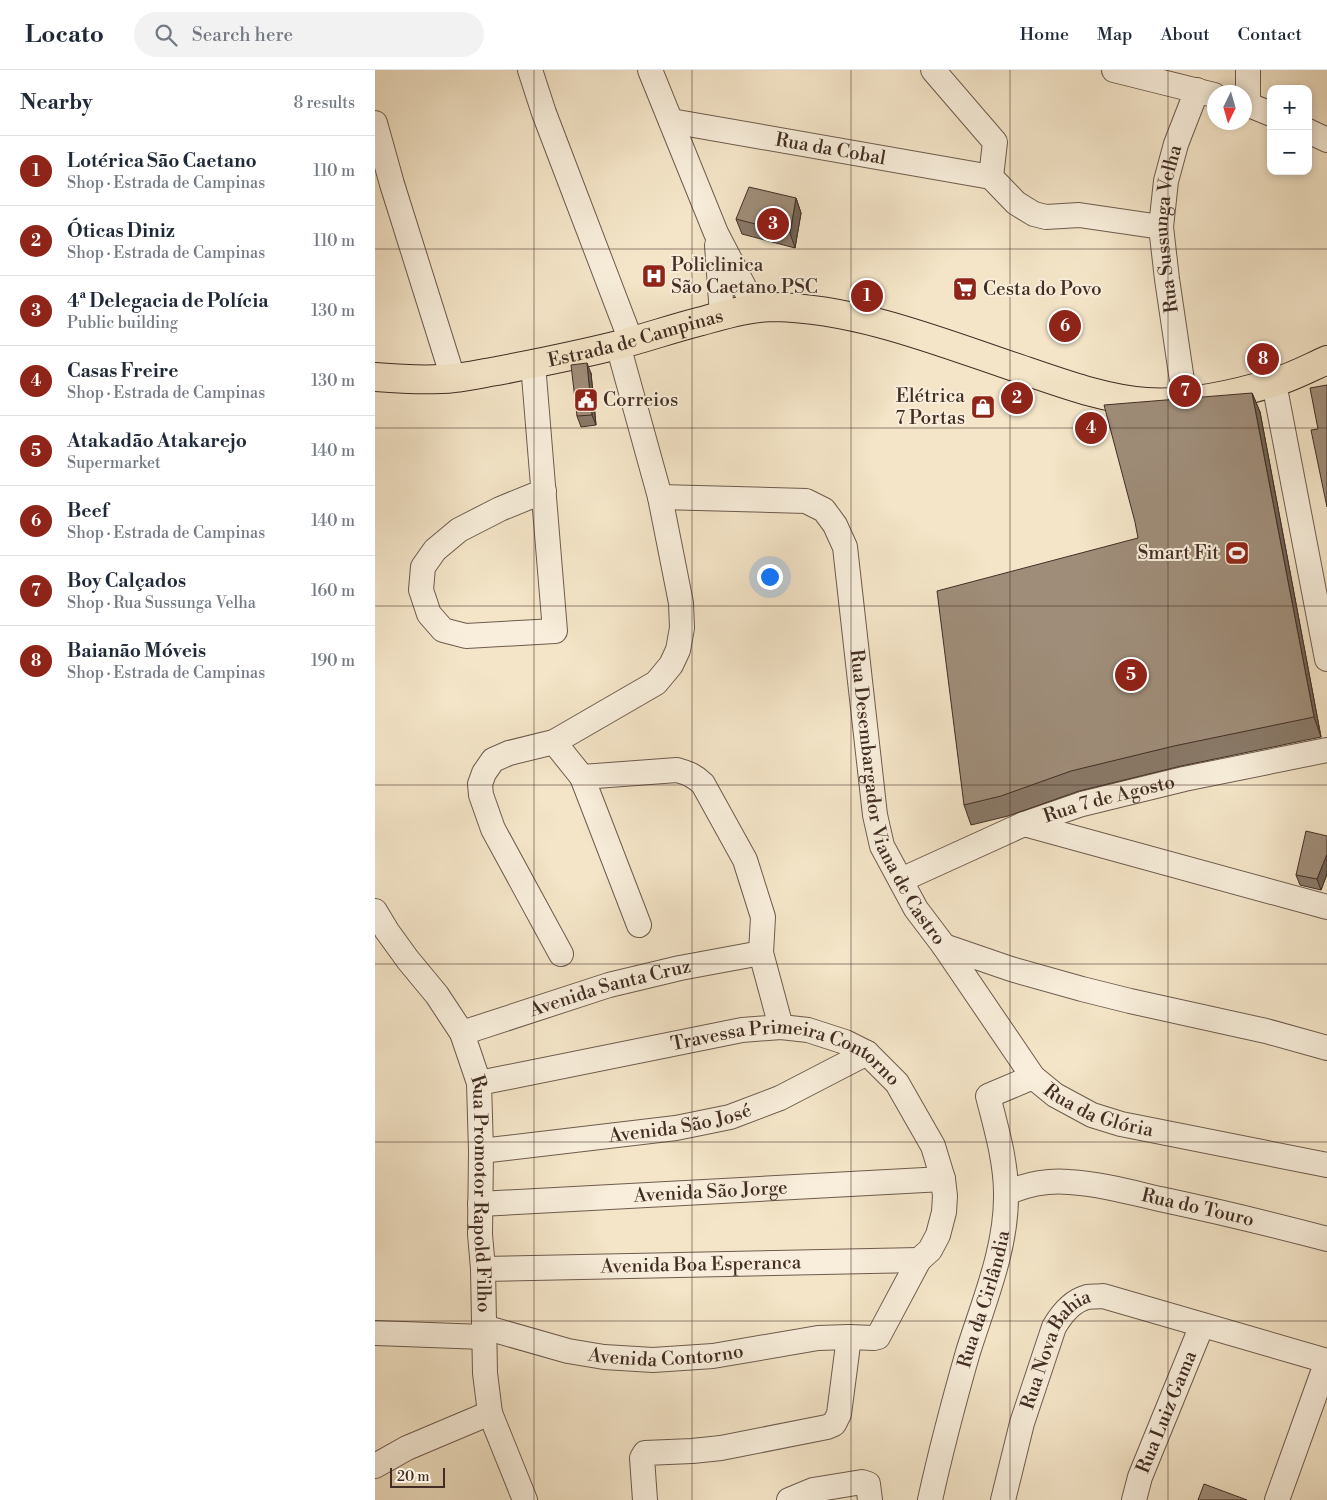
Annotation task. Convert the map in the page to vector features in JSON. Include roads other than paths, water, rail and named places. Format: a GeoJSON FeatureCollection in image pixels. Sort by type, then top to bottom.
{"type":"FeatureCollection","features":[{"type":"Feature","properties":{"kind":"main road","name":"Estrada de Campinas"},"geometry":{"type":"LineString","coordinates":[[375,377],[395,379],[453,378],[533,364],[625,343],[723,315],[755,308],[777,307],[870,321],[1084,391],[1118,399],[1148,402],[1210,398],[1274,383],[1327,360]]}},
{"type":"Feature","properties":{"kind":"street"},"geometry":{"type":"LineString","coordinates":[[531,70],[544,113],[625,343],[660,497],[681,603],[682,628],[671,665],[656,683],[554,742],[509,753],[493,760],[483,772],[480,784],[483,803],[493,829],[561,954]]}},
{"type":"Feature","properties":{"kind":"street"},"geometry":{"type":"LineString","coordinates":[[650,70],[716,233],[755,308]]}},
{"type":"Feature","properties":{"kind":"street"},"geometry":{"type":"LineString","coordinates":[[933,70],[995,142],[991,177],[1016,203],[1034,214],[1047,217],[1079,215],[1161,227]]}},
{"type":"Feature","properties":{"kind":"street","name":"Rua Sussunga Velha"},"geometry":{"type":"LineString","coordinates":[[1114,70],[1206,92],[1176,144],[1165,181],[1161,227],[1185,401]]}},
{"type":"Feature","properties":{"kind":"street"},"geometry":{"type":"LineString","coordinates":[[1247,85],[1248,70]]}},
{"type":"Feature","properties":{"kind":"street"},"geometry":{"type":"LineString","coordinates":[[1252,106],[1267,112]]}},
{"type":"Feature","properties":{"kind":"street","name":"Rua da Cobal"},"geometry":{"type":"LineString","coordinates":[[671,120],[991,177]]}},
{"type":"Feature","properties":{"kind":"street"},"geometry":{"type":"LineString","coordinates":[[375,123],[392,184],[453,378]]}},
{"type":"Feature","properties":{"kind":"street"},"geometry":{"type":"LineString","coordinates":[[1312,133],[1327,140]]}},
{"type":"Feature","properties":{"kind":"street"},"geometry":{"type":"LineString","coordinates":[[716,233],[723,315]]}},
{"type":"Feature","properties":{"kind":"street"},"geometry":{"type":"LineString","coordinates":[[533,364],[544,491],[555,631],[467,636],[443,630],[429,614],[421,590],[423,567],[435,550],[459,530],[500,509],[544,491]]}},
{"type":"Feature","properties":{"kind":"street"},"geometry":{"type":"LineString","coordinates":[[1274,383],[1318,558],[1327,659]]}},
{"type":"Feature","properties":{"kind":"street","name":"Rua Desembargador Viana de Castro"},"geometry":{"type":"LineString","coordinates":[[660,497],[805,501],[824,510],[835,524],[845,547],[875,814],[882,846],[916,909],[944,946],[1011,969],[1082,989],[1266,1031],[1327,1048]]}},
{"type":"Feature","properties":{"kind":"street"},"geometry":{"type":"LineString","coordinates":[[554,742],[581,777],[639,925]]}},
{"type":"Feature","properties":{"kind":"street","name":"Rua 7 de Agosto"},"geometry":{"type":"LineString","coordinates":[[901,880],[1025,824],[1082,804],[1185,779],[1327,750]]}},
{"type":"Feature","properties":{"kind":"street"},"geometry":{"type":"LineString","coordinates":[[581,777],[677,770],[696,777],[703,784],[745,860],[763,917],[761,954],[781,1027]]}},
{"type":"Feature","properties":{"kind":"street"},"geometry":{"type":"LineString","coordinates":[[1025,824],[1327,907]]}},
{"type":"Feature","properties":{"kind":"street","name":"Rua Promotor Rapold Filho"},"geometry":{"type":"LineString","coordinates":[[375,911],[387,931],[437,995],[462,1033],[479,1083],[481,1151],[480,1234],[483,1269],[480,1334],[490,1413],[525,1500]]}},
{"type":"Feature","properties":{"kind":"street","name":"Rua da Glória"},"geometry":{"type":"LineString","coordinates":[[944,946],[1033,1077],[1055,1095],[1092,1115],[1121,1124],[1327,1165]]}},
{"type":"Feature","properties":{"kind":"street","name":"Avenida Santa Cruz"},"geometry":{"type":"LineString","coordinates":[[462,1033],[609,985],[680,968],[761,954]]}},
{"type":"Feature","properties":{"kind":"street","name":"Travessa Primeira Contorno"},"geometry":{"type":"LineString","coordinates":[[479,1083],[742,1030],[781,1027],[808,1030],[845,1042],[867,1053],[897,1083],[933,1146],[943,1179],[944,1212],[939,1235],[930,1250],[919,1260]]}},
{"type":"Feature","properties":{"kind":"street","name":"Avenida São José"},"geometry":{"type":"LineString","coordinates":[[481,1151],[676,1128],[730,1117],[780,1098],[867,1053]]}},
{"type":"Feature","properties":{"kind":"street","name":"Rua da Cirlândia"},"geometry":{"type":"LineString","coordinates":[[931,1500],[939,1459],[968,1354],[995,1268],[1003,1231],[1006,1193],[1002,1159],[988,1096],[1033,1077]]}},
{"type":"Feature","properties":{"kind":"street","name":"Avenida São Jorge"},"geometry":{"type":"LineString","coordinates":[[480,1204],[943,1179]]}},
{"type":"Feature","properties":{"kind":"street","name":"Rua do Touro"},"geometry":{"type":"LineString","coordinates":[[1006,1193],[1022,1186],[1068,1182],[1102,1186],[1240,1216],[1327,1239]]}},
{"type":"Feature","properties":{"kind":"street","name":"Avenida Boa Esperanca"},"geometry":{"type":"LineString","coordinates":[[483,1269],[919,1260]]}},
{"type":"Feature","properties":{"kind":"street","name":"Avenida Contorno"},"geometry":{"type":"LineString","coordinates":[[375,1333],[480,1334],[605,1357],[653,1360],[713,1356],[818,1338],[873,1338],[878,1337],[919,1260]]}},
{"type":"Feature","properties":{"kind":"street","name":"Rua Nova Bahia"},"geometry":{"type":"LineString","coordinates":[[1003,1500],[1022,1424],[1054,1327],[1061,1315],[1071,1305],[1086,1297],[1103,1296],[1327,1361]]}},
{"type":"Feature","properties":{"kind":"street","name":"Rua Luiz Gama"},"geometry":{"type":"LineString","coordinates":[[1134,1500],[1140,1477],[1202,1325]]}},
{"type":"Feature","properties":{"kind":"street"},"geometry":{"type":"LineString","coordinates":[[645,1500],[642,1458],[645,1453],[721,1448],[834,1424],[839,1414],[849,1337]]}},
{"type":"Feature","properties":{"kind":"street"},"geometry":{"type":"LineString","coordinates":[[1277,1500],[1327,1361]]}},
{"type":"Feature","properties":{"kind":"street"},"geometry":{"type":"LineString","coordinates":[[375,1466],[407,1448],[490,1413]]}},
{"type":"Feature","properties":{"kind":"street"},"geometry":{"type":"LineString","coordinates":[[789,1500],[813,1490],[862,1482],[868,1484],[870,1500]]}},
{"type":"Feature","properties":{"kind":"place","name":"4ª Delegacia de Polícia"},"geometry":{"type":"Point","coordinates":[773,224]}},
{"type":"Feature","properties":{"kind":"place","name":"Policlinica São Caetano PSC"},"geometry":{"type":"Point","coordinates":[654,276]}},
{"type":"Feature","properties":{"kind":"place","name":"Cesta do Povo"},"geometry":{"type":"Point","coordinates":[965,289]}},
{"type":"Feature","properties":{"kind":"place","name":"Lotérica São Caetano"},"geometry":{"type":"Point","coordinates":[867,296]}},
{"type":"Feature","properties":{"kind":"place","name":"Beef"},"geometry":{"type":"Point","coordinates":[1065,326]}},
{"type":"Feature","properties":{"kind":"place","name":"Baianão Móveis"},"geometry":{"type":"Point","coordinates":[1263,359]}},
{"type":"Feature","properties":{"kind":"place","name":"Boy Calçados"},"geometry":{"type":"Point","coordinates":[1185,391]}},
{"type":"Feature","properties":{"kind":"place","name":"Óticas Diniz"},"geometry":{"type":"Point","coordinates":[1017,398]}},
{"type":"Feature","properties":{"kind":"place","name":"Correios"},"geometry":{"type":"Point","coordinates":[586,400]}},
{"type":"Feature","properties":{"kind":"place","name":"Elétrica 7 Portas"},"geometry":{"type":"Point","coordinates":[983,407]}},
{"type":"Feature","properties":{"kind":"place","name":"Casas Freire"},"geometry":{"type":"Point","coordinates":[1091,428]}},
{"type":"Feature","properties":{"kind":"place","name":"Smart Fit"},"geometry":{"type":"Point","coordinates":[1237,553]}},
{"type":"Feature","properties":{"kind":"place","name":"Atakadão Atakarejo"},"geometry":{"type":"Point","coordinates":[1131,675]}}]}
